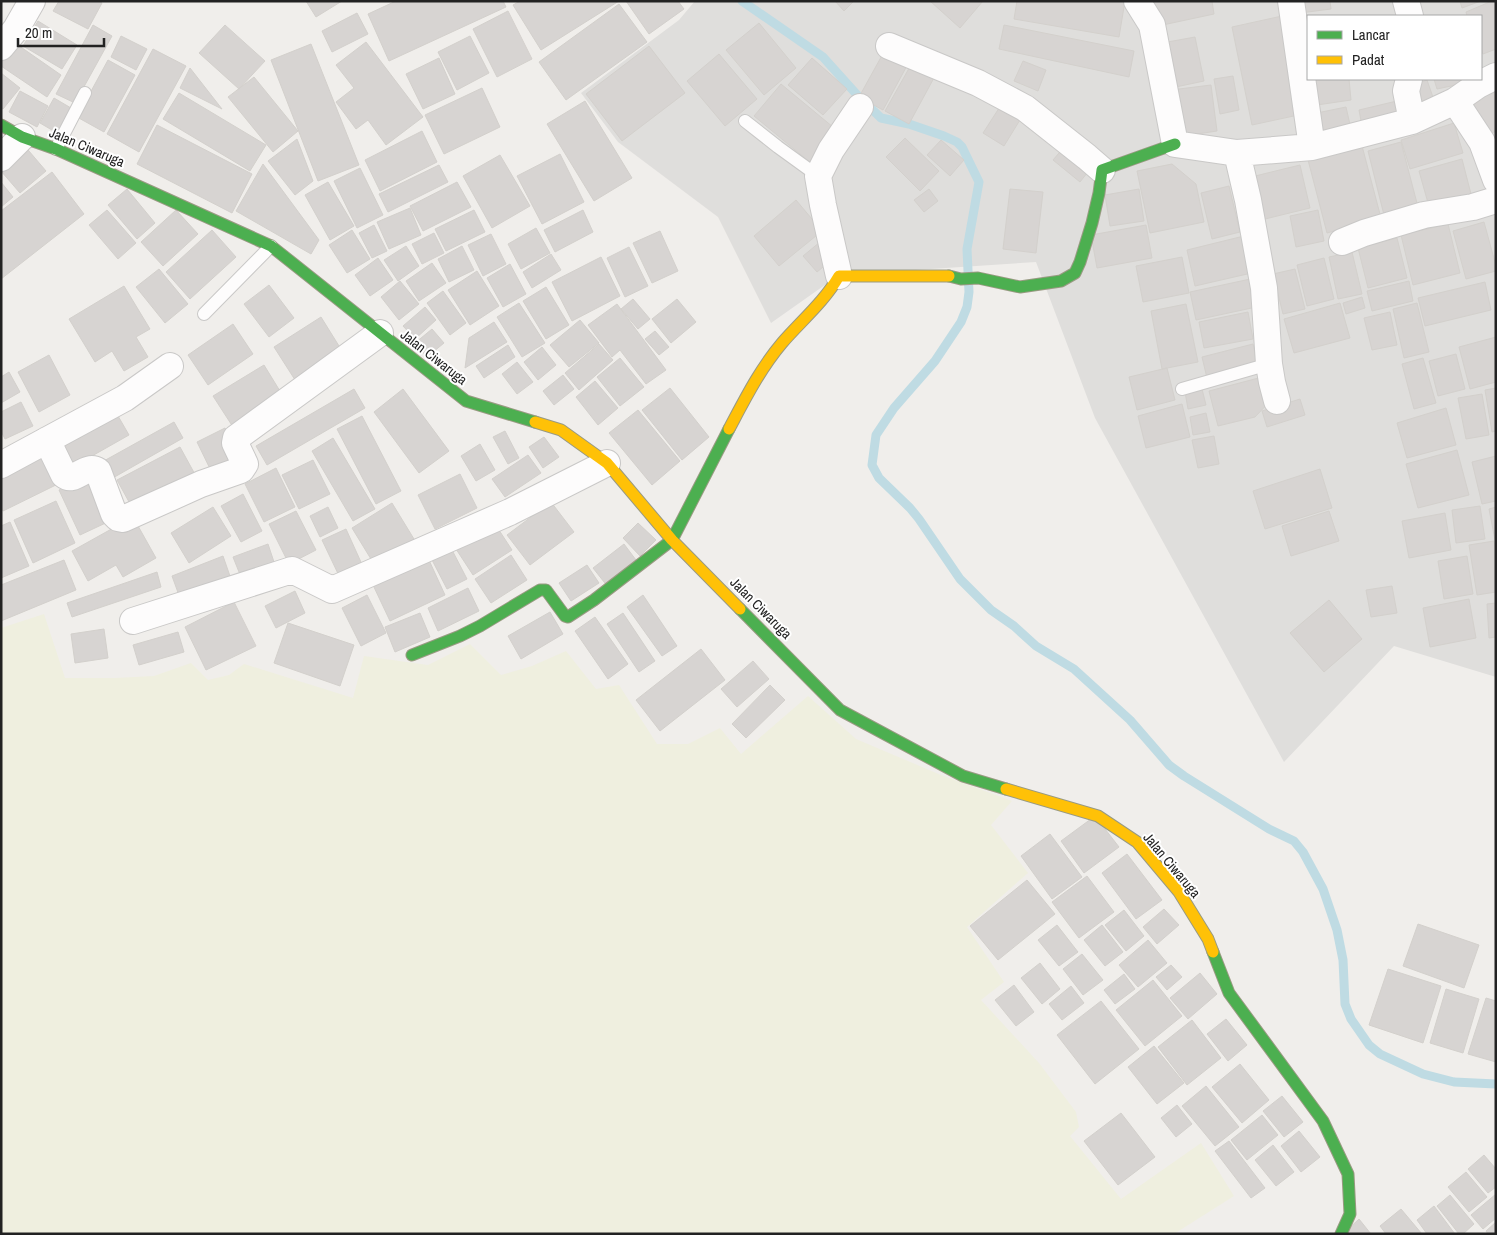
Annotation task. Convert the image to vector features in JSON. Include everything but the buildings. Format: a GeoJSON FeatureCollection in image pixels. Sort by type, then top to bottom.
{"type":"FeatureCollection","features":[{"type":"Feature","properties":{"kind":"street"},"geometry":{"type":"LineString","coordinates":[[1,46],[16,29],[32,1]]}},
{"type":"Feature","properties":{"kind":"street"},"geometry":{"type":"LineString","coordinates":[[1137,1],[1152,25],[1175,144]]}},
{"type":"Feature","properties":{"kind":"street"},"geometry":{"type":"LineString","coordinates":[[1292,1],[1312,147]]}},
{"type":"Feature","properties":{"kind":"street"},"geometry":{"type":"LineString","coordinates":[[1406,1],[1410,15]]}},
{"type":"Feature","properties":{"kind":"street"},"geometry":{"type":"LineString","coordinates":[[889,46],[978,83],[1025,108],[1102,170]]}},
{"type":"Feature","properties":{"kind":"street"},"geometry":{"type":"LineString","coordinates":[[1102,170],[1175,144],[1237,153],[1312,147],[1412,121],[1455,101],[1478,85],[1496,76]]}},
{"type":"Feature","properties":{"kind":"street"},"geometry":{"type":"LineString","coordinates":[[1409,80],[1406,91],[1412,121]]}},
{"type":"Feature","properties":{"kind":"street"},"geometry":{"type":"LineString","coordinates":[[1455,101],[1482,142],[1496,180]]}},
{"type":"Feature","properties":{"kind":"street"},"geometry":{"type":"LineString","coordinates":[[412,654],[460,636],[480,626],[540,590],[546,590],[565,616],[568,617],[594,600],[672,540],[762,368],[781,344],[830,291],[839,276],[818,176],[832,150],[860,107]]}},
{"type":"Feature","properties":{"kind":"street"},"geometry":{"type":"LineString","coordinates":[[1,158],[12,131]]}},
{"type":"Feature","properties":{"kind":"street","name":"Jalan Ciwaruga"},"geometry":{"type":"LineString","coordinates":[[12,131],[271,246],[466,401],[561,430],[607,463],[672,540],[840,710],[963,776],[1098,816],[1137,842],[1179,892],[1208,939],[1229,992],[1323,1121],[1348,1174],[1350,1214],[1341,1234]]}},
{"type":"Feature","properties":{"kind":"street"},"geometry":{"type":"LineString","coordinates":[[1237,153],[1248,200],[1264,288],[1269,364],[1277,401]]}},
{"type":"Feature","properties":{"kind":"street"},"geometry":{"type":"LineString","coordinates":[[839,276],[947,276],[961,279],[978,278],[1020,287],[1061,282],[1075,272],[1080,262],[1092,223],[1102,170]]}},
{"type":"Feature","properties":{"kind":"street"},"geometry":{"type":"LineString","coordinates":[[1342,242],[1364,233],[1424,215],[1473,207],[1496,200]]}},
{"type":"Feature","properties":{"kind":"street"},"geometry":{"type":"LineString","coordinates":[[47,440],[67,478],[90,469],[98,472],[114,514],[122,519],[201,484],[241,470],[245,464],[235,443],[236,438],[380,333]]}},
{"type":"Feature","properties":{"kind":"street"},"geometry":{"type":"LineString","coordinates":[[1,465],[125,398],[170,366]]}},
{"type":"Feature","properties":{"kind":"street"},"geometry":{"type":"LineString","coordinates":[[134,621],[292,570],[332,590],[510,512],[607,463]]}},
{"type":"Feature","properties":{"kind":"lane"},"geometry":{"type":"LineString","coordinates":[[56,149],[85,93]]}},
{"type":"Feature","properties":{"kind":"lane"},"geometry":{"type":"LineString","coordinates":[[745,121],[818,176]]}},
{"type":"Feature","properties":{"kind":"lane"},"geometry":{"type":"LineString","coordinates":[[204,314],[271,246]]}},
{"type":"Feature","properties":{"kind":"lane"},"geometry":{"type":"LineString","coordinates":[[1182,388],[1269,364]]}},
{"type":"Feature","properties":{"kind":"shaded area"},"geometry":{"type":"Polygon","coordinates":[[[695,1],[1496,1],[1496,677],[1394,646],[1284,762],[1095,418],[1036,262],[839,275],[771,323],[718,217],[618,142],[581,93],[679,20],[695,1]]]}},
{"type":"Feature","properties":{"kind":"green space"},"geometry":{"type":"Polygon","coordinates":[[[44,614],[65,678],[154,676],[191,663],[208,680],[229,675],[244,664],[353,698],[364,656],[428,665],[470,644],[501,675],[532,666],[566,651],[596,689],[619,685],[657,744],[688,744],[720,728],[741,754],[808,696],[856,739],[941,775],[1012,801],[991,825],[1028,873],[967,927],[1004,982],[981,1000],[1039,1063],[1076,1112],[1079,1127],[1070,1136],[1121,1199],[1201,1143],[1234,1196],[1174,1234],[1,1234],[1,628],[44,614]]]}},
{"type":"Feature","properties":{"kind":"waterway"},"geometry":{"type":"LineString","coordinates":[[742,1],[823,57],[881,118],[909,124],[957,142],[962,147],[979,182],[967,249],[969,292],[967,307],[961,322],[935,361],[894,408],[876,435],[872,465],[879,478],[910,508],[960,579],[991,610],[1014,626],[1036,646],[1074,669],[1130,720],[1169,765],[1269,829],[1294,841],[1303,852],[1323,889],[1337,930],[1343,960],[1345,1004],[1351,1019],[1369,1045],[1380,1054],[1423,1074],[1454,1082],[1496,1084]]}},
{"type":"Feature","properties":{"kind":"traffic: fast"},"geometry":{"type":"LineString","coordinates":[[1,125],[22,137],[56,149],[271,246],[466,401],[535,422]]}},
{"type":"Feature","properties":{"kind":"traffic: fast"},"geometry":{"type":"LineString","coordinates":[[949,276],[961,279],[978,278],[1020,287],[1061,281],[1075,273],[1092,223],[1102,170],[1175,144]]}},
{"type":"Feature","properties":{"kind":"traffic: fast"},"geometry":{"type":"LineString","coordinates":[[412,655],[480,626],[540,590],[546,590],[565,616],[568,617],[594,600],[672,540],[729,429]]}},
{"type":"Feature","properties":{"kind":"traffic: fast"},"geometry":{"type":"LineString","coordinates":[[740,609],[840,710],[963,776],[1006,789]]}},
{"type":"Feature","properties":{"kind":"traffic: fast"},"geometry":{"type":"LineString","coordinates":[[1213,952],[1229,993],[1323,1121],[1348,1174],[1350,1214],[1341,1234]]}},
{"type":"Feature","properties":{"kind":"traffic: slow"},"geometry":{"type":"LineString","coordinates":[[729,429],[753,384],[767,363],[782,343],[812,311],[839,276],[949,276]]}},
{"type":"Feature","properties":{"kind":"traffic: slow"},"geometry":{"type":"LineString","coordinates":[[535,422],[561,430],[607,463],[672,540],[740,609]]}},
{"type":"Feature","properties":{"kind":"traffic: slow"},"geometry":{"type":"LineString","coordinates":[[1006,789],[1098,816],[1137,842],[1179,892],[1208,939],[1213,952]]}}]}
